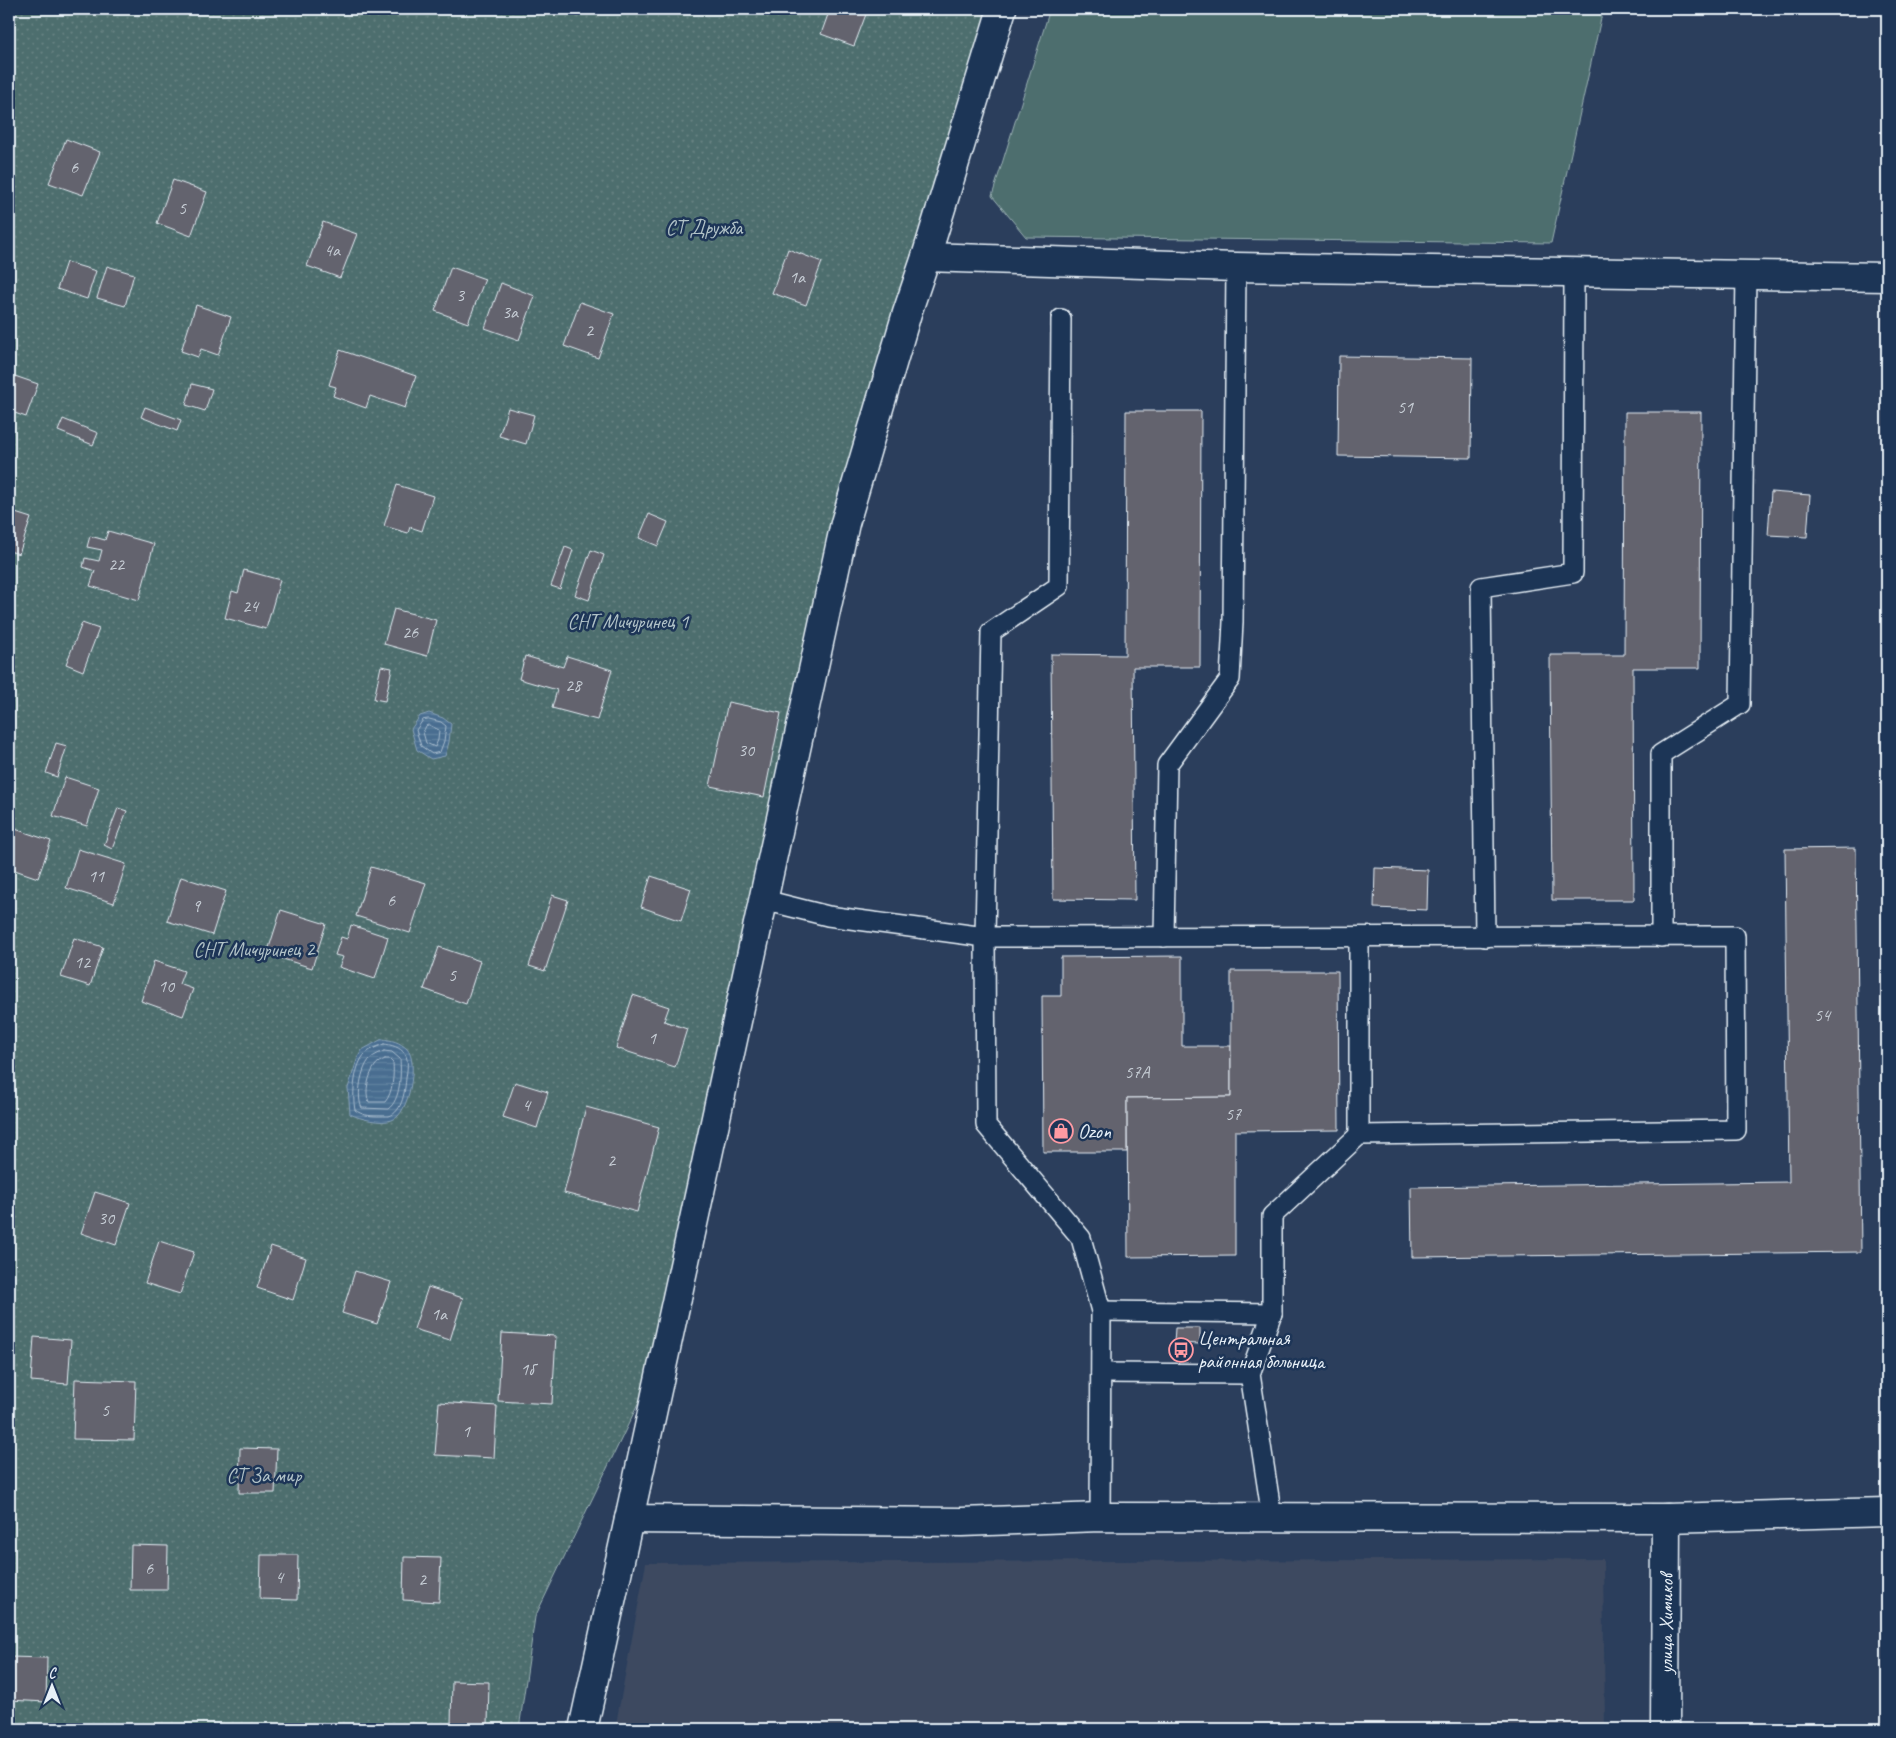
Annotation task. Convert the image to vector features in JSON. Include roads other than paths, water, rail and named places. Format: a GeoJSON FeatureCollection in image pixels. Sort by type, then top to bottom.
{"type":"FeatureCollection","features":[{"type":"Feature","properties":{"kind":"street"},"geometry":{"type":"LineString","coordinates":[[582,1729],[845,524],[907,313],[1002,9]]}},
{"type":"Feature","properties":{"kind":"street"},"geometry":{"type":"LineString","coordinates":[[926,257],[1236,267],[1887,277]]}},
{"type":"Feature","properties":{"kind":"street"},"geometry":{"type":"LineString","coordinates":[[629,1519],[962,1522],[1100,1517],[1666,1518],[1887,1512]]}},
{"type":"Feature","properties":{"kind":"street","name":"улица Химиков"},"geometry":{"type":"LineString","coordinates":[[1665,1729],[1666,1518]]}},
{"type":"Feature","properties":{"kind":"lane"},"geometry":{"type":"LineString","coordinates":[[1164,937],[1167,765],[1230,679],[1233,622],[1236,267]]}},
{"type":"Feature","properties":{"kind":"lane"},"geometry":{"type":"LineString","coordinates":[[1485,937],[1481,587],[1573,573],[1574,272]]}},
{"type":"Feature","properties":{"kind":"lane"},"geometry":{"type":"LineString","coordinates":[[1661,937],[1661,754],[1740,704],[1746,274]]}},
{"type":"Feature","properties":{"kind":"lane"},"geometry":{"type":"LineString","coordinates":[[1061,319],[1060,586],[991,632],[984,937],[986,1125],[1081,1238],[1101,1311],[1100,1517]]}},
{"type":"Feature","properties":{"kind":"lane"},"geometry":{"type":"LineString","coordinates":[[764,900],[828,916],[984,937],[1735,936],[1736,1130],[1358,1135],[1272,1216],[1272,1313],[1250,1374],[1272,1517]]}},
{"type":"Feature","properties":{"kind":"lane"},"geometry":{"type":"LineString","coordinates":[[1358,1135],[1359,937]]}},
{"type":"Feature","properties":{"kind":"lane"},"geometry":{"type":"LineString","coordinates":[[1101,1311],[1272,1313]]}},
{"type":"Feature","properties":{"kind":"lane"},"geometry":{"type":"LineString","coordinates":[[1101,1373],[1250,1374]]}},
{"type":"Feature","properties":{"kind":"water"},"geometry":{"type":"Polygon","coordinates":[[[429,713],[443,718],[451,724],[445,756],[431,759],[417,750],[411,729],[420,716],[429,713]]]}},
{"type":"Feature","properties":{"kind":"water"},"geometry":{"type":"Polygon","coordinates":[[[382,1039],[396,1042],[407,1049],[412,1064],[412,1075],[407,1099],[398,1116],[392,1120],[377,1121],[350,1114],[348,1088],[362,1050],[382,1039]]]}},
{"type":"Feature","properties":{"kind":"place","name":"Ozon"},"geometry":{"type":"Point","coordinates":[1061,1131]}},
{"type":"Feature","properties":{"kind":"place","name":"Центральная районная больница"},"geometry":{"type":"Point","coordinates":[1181,1350]}},
{"type":"Feature","properties":{"kind":"park label","name":"СТ Дружба"},"geometry":{"type":"Point","coordinates":[704,227]}},
{"type":"Feature","properties":{"kind":"park label","name":"СНТ Мичуринец 1"},"geometry":{"type":"Point","coordinates":[628,621]}},
{"type":"Feature","properties":{"kind":"park label","name":"СНТ Мичуринец 2"},"geometry":{"type":"Point","coordinates":[254,949]}},
{"type":"Feature","properties":{"kind":"park label","name":"СТ За мир"},"geometry":{"type":"Point","coordinates":[264,1475]}}]}
